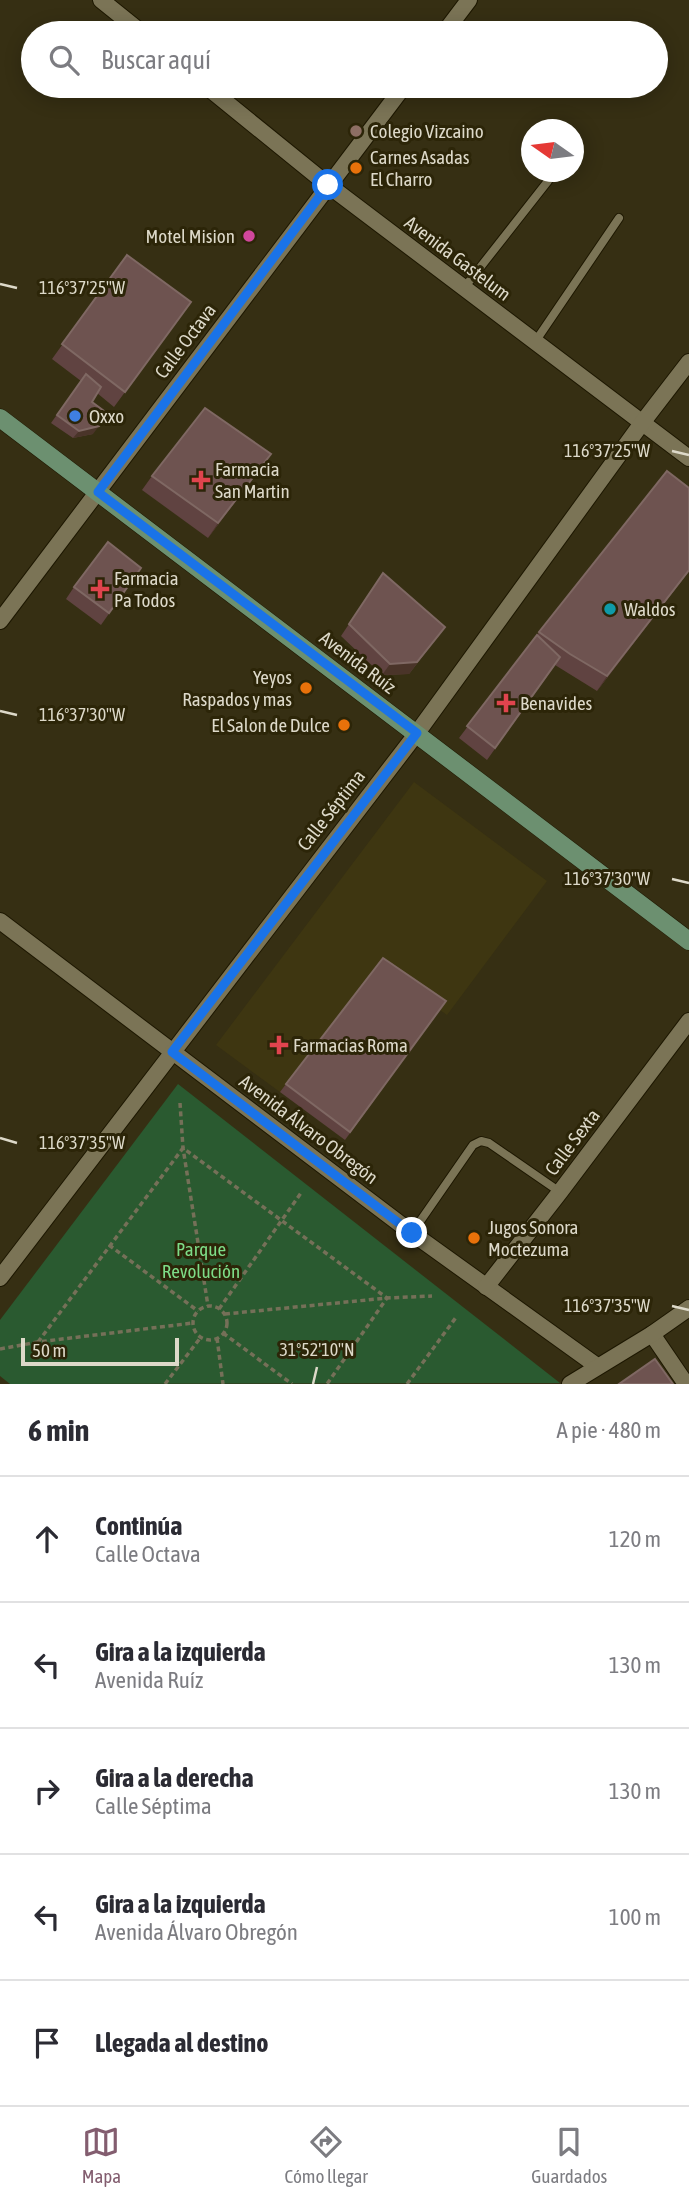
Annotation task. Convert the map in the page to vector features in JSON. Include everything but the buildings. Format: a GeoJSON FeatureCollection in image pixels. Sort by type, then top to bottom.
{"type":"FeatureCollection","features":[{"type":"Feature","properties":{"kind":"street"},"geometry":{"type":"LineString","coordinates":[[101,0],[127,21]]}},
{"type":"Feature","properties":{"kind":"street"},"geometry":{"type":"LineString","coordinates":[[453,21],[469,0]]}},
{"type":"Feature","properties":{"kind":"street","name":"Avenida Gastelum"},"geometry":{"type":"LineString","coordinates":[[221,98],[328,185],[689,458]]}},
{"type":"Feature","properties":{"kind":"street","name":"Calle Octava"},"geometry":{"type":"LineString","coordinates":[[0,621],[395,98]]}},
{"type":"Feature","properties":{"kind":"street","name":"Calle Séptima"},"geometry":{"type":"LineString","coordinates":[[0,1278],[417,733],[689,362]]}},
{"type":"Feature","properties":{"kind":"street","name":"Avenida Ruíz"},"geometry":{"type":"LineString","coordinates":[[0,418],[689,941]]}},
{"type":"Feature","properties":{"kind":"street","name":"Avenida Álvaro Obregón"},"geometry":{"type":"LineString","coordinates":[[0,921],[412,1233],[597,1366]]}},
{"type":"Feature","properties":{"kind":"street","name":"Calle Sexta"},"geometry":{"type":"LineString","coordinates":[[485,1287],[561,1192],[689,1021]]}},
{"type":"Feature","properties":{"kind":"street"},"geometry":{"type":"LineString","coordinates":[[570,1384],[652,1334],[689,1307]]}},
{"type":"Feature","properties":{"kind":"street"},"geometry":{"type":"LineString","coordinates":[[652,1334],[686,1384]]}},
{"type":"Feature","properties":{"kind":"lane"},"geometry":{"type":"LineString","coordinates":[[464,288],[547,182]]}},
{"type":"Feature","properties":{"kind":"lane"},"geometry":{"type":"LineString","coordinates":[[535,342],[620,218]]}},
{"type":"Feature","properties":{"kind":"lane"},"geometry":{"type":"LineString","coordinates":[[412,1233],[472,1146],[481,1141],[489,1143],[561,1192]]}},
{"type":"Feature","properties":{"kind":"path"},"geometry":{"type":"LineString","coordinates":[[180,1103],[183,1148],[208,1306]]}},
{"type":"Feature","properties":{"kind":"path"},"geometry":{"type":"LineString","coordinates":[[183,1148],[387,1298]]}},
{"type":"Feature","properties":{"kind":"path"},"geometry":{"type":"LineString","coordinates":[[38,1342],[183,1148]]}},
{"type":"Feature","properties":{"kind":"path"},"geometry":{"type":"LineString","coordinates":[[219,1309],[301,1193]]}},
{"type":"Feature","properties":{"kind":"path"},"geometry":{"type":"LineString","coordinates":[[109,1245],[198,1311]]}},
{"type":"Feature","properties":{"kind":"path"},"geometry":{"type":"LineString","coordinates":[[225,1314],[432,1296]]}},
{"type":"Feature","properties":{"kind":"path"},"geometry":{"type":"LineString","coordinates":[[327,1384],[387,1298]]}},
{"type":"Feature","properties":{"kind":"path"},"geometry":{"type":"LineString","coordinates":[[208,1306],[225,1314],[226,1325],[223,1333],[211,1340],[197,1334],[193,1323],[198,1311],[208,1306]]}},
{"type":"Feature","properties":{"kind":"path"},"geometry":{"type":"LineString","coordinates":[[407,1384],[457,1316]]}},
{"type":"Feature","properties":{"kind":"path"},"geometry":{"type":"LineString","coordinates":[[0,1349],[193,1323]]}},
{"type":"Feature","properties":{"kind":"path"},"geometry":{"type":"LineString","coordinates":[[223,1333],[292,1384]]}},
{"type":"Feature","properties":{"kind":"path"},"geometry":{"type":"LineString","coordinates":[[165,1384],[201,1337]]}},
{"type":"Feature","properties":{"kind":"path"},"geometry":{"type":"LineString","coordinates":[[217,1338],[223,1384]]}},
{"type":"Feature","properties":{"kind":"shaded area"},"geometry":{"type":"Polygon","coordinates":[[[414,782],[547,881],[447,1015],[378,966],[280,1092],[216,1045],[414,782]]]}},
{"type":"Feature","properties":{"kind":"green space","name":"Parque Revolución"},"geometry":{"type":"Polygon","coordinates":[[[178,1084],[560,1383],[10,1384],[0,1376],[0,1320],[178,1084]]]}},
{"type":"Feature","properties":{"kind":"place","name":"Colegio Vizcaino"},"geometry":{"type":"Point","coordinates":[356,131]}},
{"type":"Feature","properties":{"kind":"place","name":"Carnes Asadas El Charro"},"geometry":{"type":"Point","coordinates":[356,168]}},
{"type":"Feature","properties":{"kind":"place","name":"Motel Mision"},"geometry":{"type":"Point","coordinates":[249,236]}},
{"type":"Feature","properties":{"kind":"place","name":"Oxxo"},"geometry":{"type":"Point","coordinates":[75,416]}},
{"type":"Feature","properties":{"kind":"place","name":"Farmacia San Martin"},"geometry":{"type":"Point","coordinates":[201,480]}},
{"type":"Feature","properties":{"kind":"place","name":"Farmacia Pa Todos"},"geometry":{"type":"Point","coordinates":[100,589]}},
{"type":"Feature","properties":{"kind":"place","name":"Waldos"},"geometry":{"type":"Point","coordinates":[610,609]}},
{"type":"Feature","properties":{"kind":"place","name":"Yeyos Raspados y mas"},"geometry":{"type":"Point","coordinates":[306,688]}},
{"type":"Feature","properties":{"kind":"place","name":"Benavides"},"geometry":{"type":"Point","coordinates":[506,703]}},
{"type":"Feature","properties":{"kind":"place","name":"El Salon de Dulce"},"geometry":{"type":"Point","coordinates":[344,725]}},
{"type":"Feature","properties":{"kind":"place","name":"Farmacias Roma"},"geometry":{"type":"Point","coordinates":[279,1045]}},
{"type":"Feature","properties":{"kind":"place","name":"Jugos Sonora Moctezuma"},"geometry":{"type":"Point","coordinates":[474,1238]}},
{"type":"Feature","properties":{"kind":"route"},"geometry":{"type":"LineString","coordinates":[[328,185],[98,492],[417,733],[172,1052],[412,1233]]}}]}
